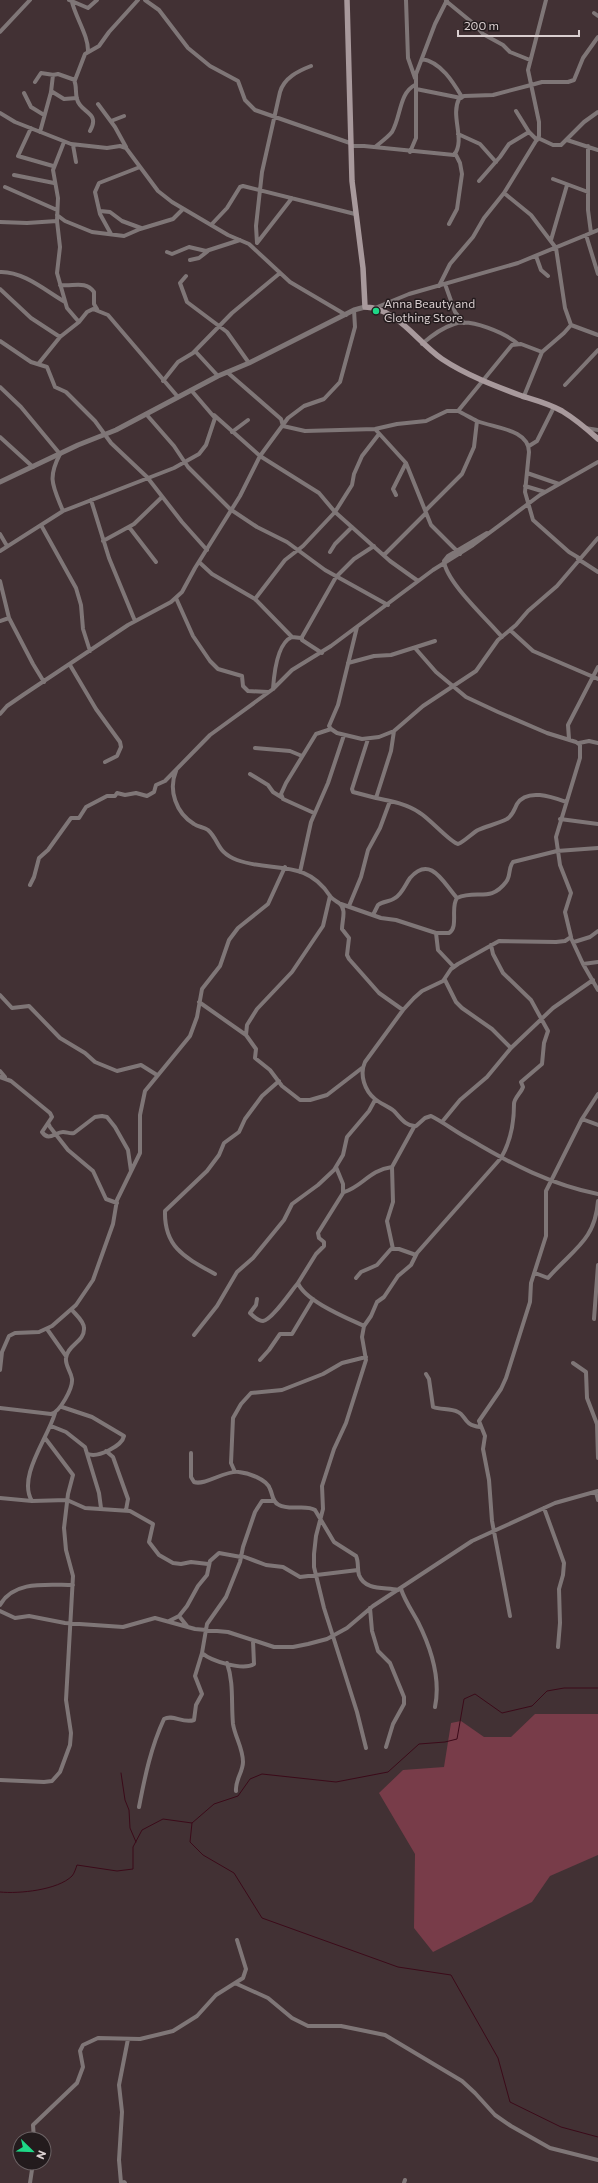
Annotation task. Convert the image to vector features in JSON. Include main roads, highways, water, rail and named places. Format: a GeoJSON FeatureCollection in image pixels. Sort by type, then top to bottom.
{"type":"FeatureCollection","features":[{"type":"Feature","properties":{"kind":"main road"},"geometry":{"type":"LineString","coordinates":[[347,0],[351,145],[355,214],[363,268],[365,307],[375,308],[396,319],[422,344],[442,359],[482,379],[554,407],[585,428],[598,439]]}},
{"type":"Feature","properties":{"kind":"waterway"},"geometry":{"type":"LineString","coordinates":[[0,1892],[27,1892],[58,1885],[72,1876],[77,1865],[117,1871],[133,1869],[133,1847],[142,1830],[163,1819],[192,1823],[214,1804],[238,1796],[250,1779],[262,1774],[336,1782],[388,1772],[419,1744],[445,1742],[457,1739],[464,1699],[475,1694],[502,1713],[532,1706],[547,1691],[564,1688],[598,1688]]}},
{"type":"Feature","properties":{"kind":"waterway"},"geometry":{"type":"LineString","coordinates":[[121,1773],[125,1800],[129,1810],[130,1828],[136,1842]]}},
{"type":"Feature","properties":{"kind":"waterway"},"geometry":{"type":"LineString","coordinates":[[192,1823],[190,1842],[203,1855],[234,1873],[262,1918],[398,1967],[451,1975],[498,2058],[510,2102],[561,2127],[598,2137]]}},
{"type":"Feature","properties":{"kind":"place","name":"Anna Beauty and Clothing Store"},"geometry":{"type":"Point","coordinates":[376,311]}}]}
